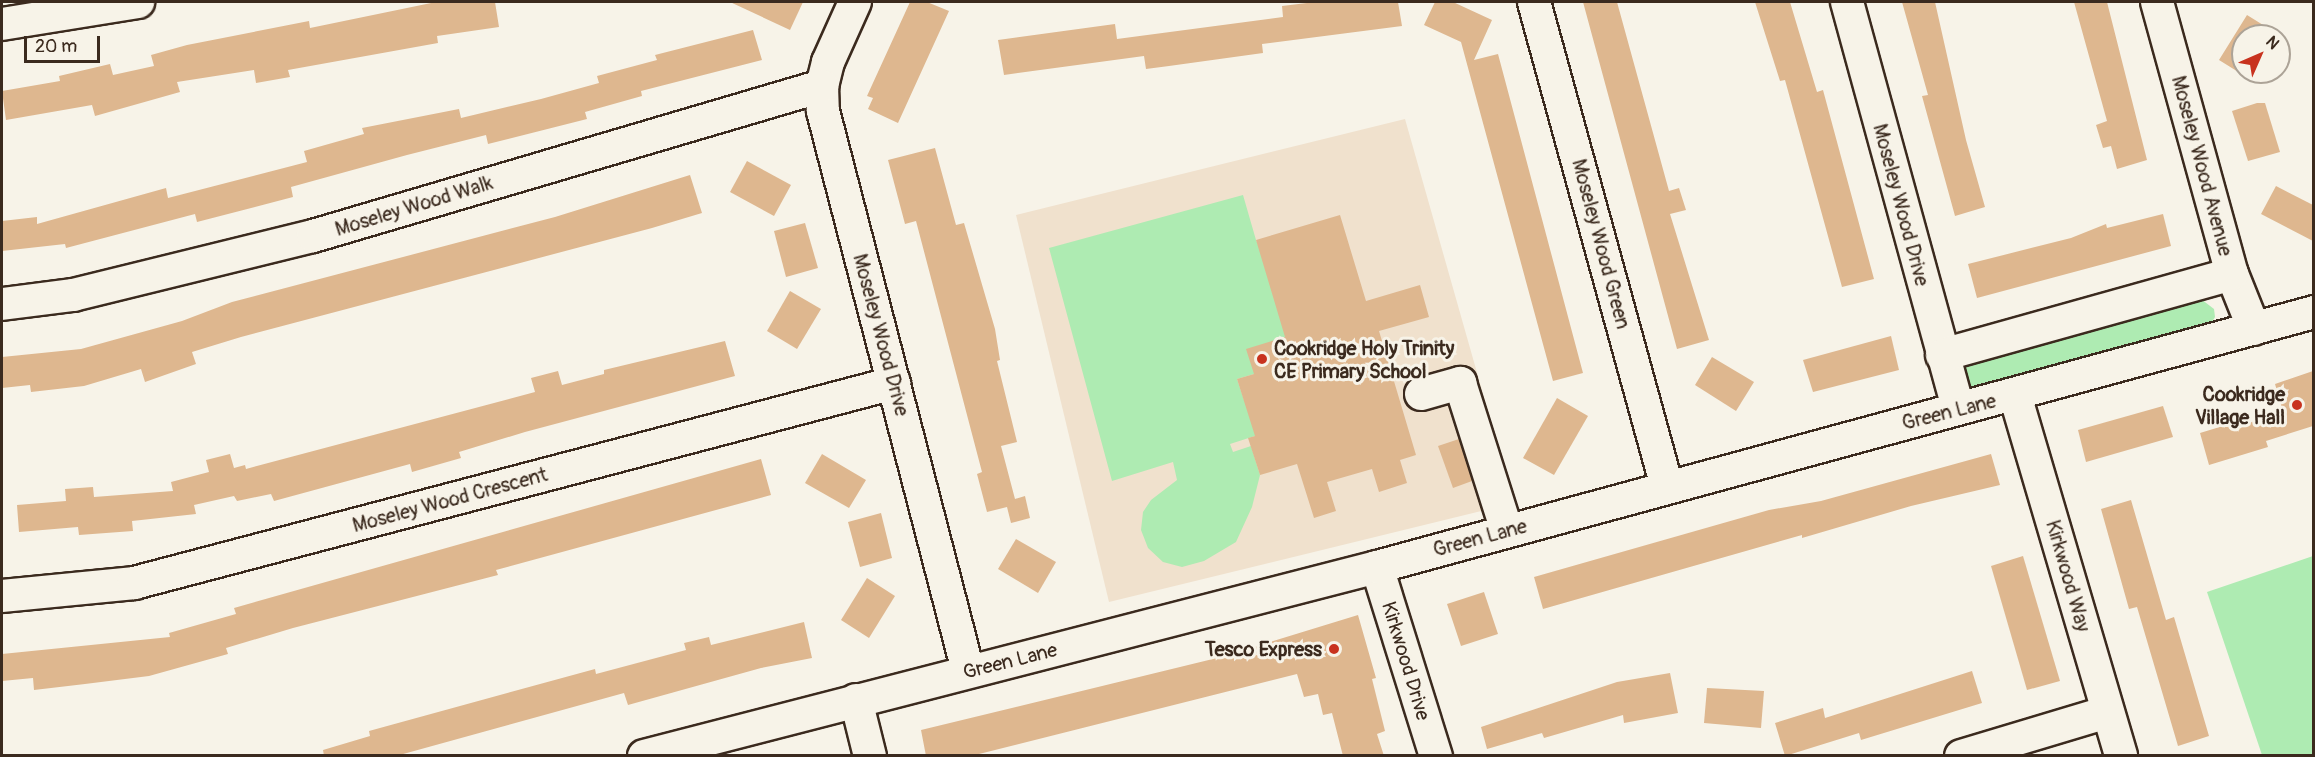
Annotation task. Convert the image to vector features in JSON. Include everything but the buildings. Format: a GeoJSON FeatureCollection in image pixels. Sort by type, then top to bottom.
{"type":"FeatureCollection","features":[{"type":"Feature","properties":{"kind":"street"},"geometry":{"type":"LineString","coordinates":[[2,24],[138,2]]}},
{"type":"Feature","properties":{"kind":"street","name":"Moseley Wood Drive"},"geometry":{"type":"LineString","coordinates":[[855,2],[828,62],[822,86],[823,111],[968,671]]}},
{"type":"Feature","properties":{"kind":"street","name":"Moseley Wood Green"},"geometry":{"type":"LineString","coordinates":[[1534,2],[1668,487]]}},
{"type":"Feature","properties":{"kind":"street","name":"Moseley Wood Drive"},"geometry":{"type":"LineString","coordinates":[[1847,2],[1958,408]]}},
{"type":"Feature","properties":{"kind":"street","name":"Moseley Wood Avenue"},"geometry":{"type":"LineString","coordinates":[[2157,2],[2232,274],[2254,329]]}},
{"type":"Feature","properties":{"kind":"street","name":"Moseley Wood Walk"},"geometry":{"type":"LineString","coordinates":[[2,304],[73,295],[313,236],[822,86]]}},
{"type":"Feature","properties":{"kind":"street"},"geometry":{"type":"LineString","coordinates":[[1942,355],[2232,274]]}},
{"type":"Feature","properties":{"kind":"street","name":"Green Lane"},"geometry":{"type":"LineString","coordinates":[[644,756],[1377,567],[2313,312]]}},
{"type":"Feature","properties":{"kind":"street","name":"Moseley Wood Crescent"},"geometry":{"type":"LineString","coordinates":[[2,597],[134,583],[894,383]]}},
{"type":"Feature","properties":{"kind":"street"},"geometry":{"type":"LineString","coordinates":[[1420,394],[1460,383],[1508,531]]}},
{"type":"Feature","properties":{"kind":"street","name":"Kirkwood Way"},"geometry":{"type":"LineString","coordinates":[[2015,395],[2121,756]]}},
{"type":"Feature","properties":{"kind":"street","name":"Kirkwood Drive"},"geometry":{"type":"LineString","coordinates":[[1377,567],[1436,756]]}},
{"type":"Feature","properties":{"kind":"street"},"geometry":{"type":"LineString","coordinates":[[856,700],[870,756]]}},
{"type":"Feature","properties":{"kind":"street"},"geometry":{"type":"LineString","coordinates":[[1961,756],[2108,712]]}},
{"type":"Feature","properties":{"kind":"shaded area","name":"Cookridge Holy Trinity CE Primary School"},"geometry":{"type":"Polygon","coordinates":[[[1405,119],[1514,503],[1109,602],[1016,215],[1405,119]]]}},
{"type":"Feature","properties":{"kind":"green space"},"geometry":{"type":"Polygon","coordinates":[[[1243,195],[1256,240],[1295,334],[1254,374],[1237,379],[1244,400],[1277,429],[1230,444],[1233,452],[1251,446],[1260,475],[1252,507],[1236,542],[1204,561],[1182,567],[1163,562],[1148,548],[1141,530],[1143,512],[1151,500],[1177,480],[1173,462],[1112,481],[1049,248],[1243,195]]]}},
{"type":"Feature","properties":{"kind":"green space"},"geometry":{"type":"Polygon","coordinates":[[[2201,299],[2214,309],[2215,317],[2210,325],[1982,389],[1970,386],[1963,376],[1964,367],[1970,360],[2201,299]]]}},
{"type":"Feature","properties":{"kind":"green space"},"geometry":{"type":"Polygon","coordinates":[[[2313,556],[2313,755],[2262,755],[2207,592],[2313,556]]]}},
{"type":"Feature","properties":{"kind":"place","name":"Cookridge Holy Trinity CE Primary School"},"geometry":{"type":"Point","coordinates":[1262,359]}},
{"type":"Feature","properties":{"kind":"place","name":"Cookridge Village Hall"},"geometry":{"type":"Point","coordinates":[2297,405]}},
{"type":"Feature","properties":{"kind":"place","name":"Tesco Express"},"geometry":{"type":"Point","coordinates":[1334,649]}}]}
